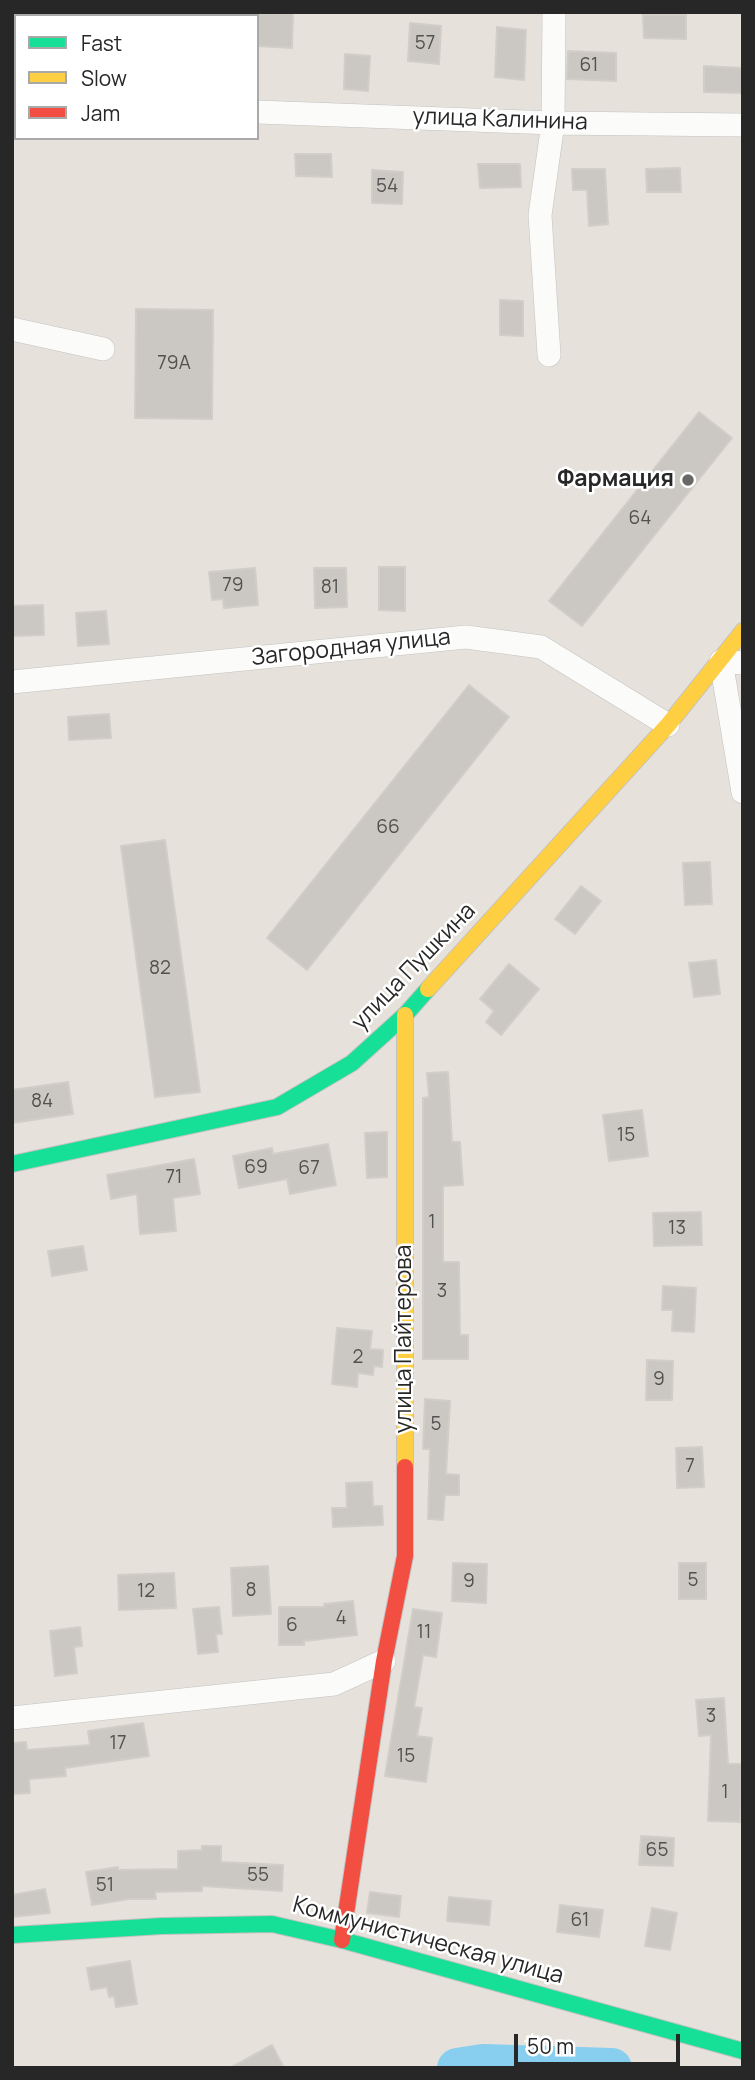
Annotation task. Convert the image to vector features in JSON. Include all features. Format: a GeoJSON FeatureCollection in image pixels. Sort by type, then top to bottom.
{"type":"FeatureCollection","features":[{"type":"Feature","properties":{"kind":"street"},"geometry":{"type":"LineString","coordinates":[[549,355],[540,215],[553,123],[554,12]]}},
{"type":"Feature","properties":{"kind":"street","name":"улица Калинина"},"geometry":{"type":"LineString","coordinates":[[259,112],[553,123],[743,125]]}},
{"type":"Feature","properties":{"kind":"street"},"geometry":{"type":"LineString","coordinates":[[12,329],[103,349]]}},
{"type":"Feature","properties":{"kind":"street","name":"улица Пушкина"},"geometry":{"type":"LineString","coordinates":[[12,1164],[277,1107],[352,1063],[405,1015],[668,724],[732,662],[743,631]]}},
{"type":"Feature","properties":{"kind":"street","name":"Загородная улица"},"geometry":{"type":"LineString","coordinates":[[12,682],[466,637],[541,647],[668,724]]}},
{"type":"Feature","properties":{"kind":"street"},"geometry":{"type":"LineString","coordinates":[[732,662],[743,792]]}},
{"type":"Feature","properties":{"kind":"street","name":"улица Пайтерова"},"geometry":{"type":"LineString","coordinates":[[342,1940],[384,1661],[405,1556],[405,1015]]}},
{"type":"Feature","properties":{"kind":"street"},"geometry":{"type":"LineString","coordinates":[[12,1718],[334,1684],[384,1661]]}},
{"type":"Feature","properties":{"kind":"street","name":"Коммунистическая улица"},"geometry":{"type":"LineString","coordinates":[[12,1935],[162,1926],[272,1924],[342,1940],[743,2051]]}},
{"type":"Feature","properties":{"kind":"building"},"geometry":{"type":"Polygon","coordinates":[[[293,12],[292,48],[259,46],[257,14],[293,12]]]}},
{"type":"Feature","properties":{"kind":"building"},"geometry":{"type":"Polygon","coordinates":[[[643,15],[686,15],[686,39],[644,38],[643,15]]]}},
{"type":"Feature","properties":{"kind":"building"},"geometry":{"type":"Polygon","coordinates":[[[410,23],[441,26],[439,64],[408,61],[410,23]]]}},
{"type":"Feature","properties":{"kind":"building"},"geometry":{"type":"Polygon","coordinates":[[[497,27],[526,30],[524,80],[495,77],[497,27]]]}},
{"type":"Feature","properties":{"kind":"building"},"geometry":{"type":"Polygon","coordinates":[[[568,51],[616,53],[616,81],[567,79],[568,51]]]}},
{"type":"Feature","properties":{"kind":"building"},"geometry":{"type":"Polygon","coordinates":[[[345,54],[370,56],[368,91],[344,89],[345,54]]]}},
{"type":"Feature","properties":{"kind":"building"},"geometry":{"type":"Polygon","coordinates":[[[704,66],[743,68],[743,93],[704,92],[704,66]]]}},
{"type":"Feature","properties":{"kind":"building"},"geometry":{"type":"Polygon","coordinates":[[[295,154],[331,154],[332,177],[296,176],[295,154]]]}},
{"type":"Feature","properties":{"kind":"building"},"geometry":{"type":"Polygon","coordinates":[[[478,164],[520,164],[521,187],[480,188],[478,164]]]}},
{"type":"Feature","properties":{"kind":"building"},"geometry":{"type":"Polygon","coordinates":[[[680,168],[681,192],[647,192],[646,169],[680,168]]]}},
{"type":"Feature","properties":{"kind":"building"},"geometry":{"type":"Polygon","coordinates":[[[572,169],[605,169],[608,224],[589,226],[587,190],[573,190],[572,169]]]}},
{"type":"Feature","properties":{"kind":"building"},"geometry":{"type":"Polygon","coordinates":[[[372,170],[403,172],[402,204],[372,203],[372,170]]]}},
{"type":"Feature","properties":{"kind":"building"},"geometry":{"type":"Polygon","coordinates":[[[500,300],[523,301],[523,336],[500,335],[500,300]]]}},
{"type":"Feature","properties":{"kind":"building"},"geometry":{"type":"Polygon","coordinates":[[[136,309],[213,310],[212,419],[135,418],[136,309]]]}},
{"type":"Feature","properties":{"kind":"building"},"geometry":{"type":"Polygon","coordinates":[[[699,412],[732,438],[582,626],[549,601],[699,412]]]}},
{"type":"Feature","properties":{"kind":"building"},"geometry":{"type":"Polygon","coordinates":[[[379,567],[405,567],[405,611],[379,610],[379,567]]]}},
{"type":"Feature","properties":{"kind":"building"},"geometry":{"type":"Polygon","coordinates":[[[255,568],[258,605],[224,608],[223,599],[212,600],[209,572],[255,568]]]}},
{"type":"Feature","properties":{"kind":"building"},"geometry":{"type":"Polygon","coordinates":[[[314,568],[346,568],[347,607],[315,608],[314,568]]]}},
{"type":"Feature","properties":{"kind":"building"},"geometry":{"type":"Polygon","coordinates":[[[43,605],[44,635],[12,636],[12,606],[43,605]]]}},
{"type":"Feature","properties":{"kind":"building"},"geometry":{"type":"Polygon","coordinates":[[[106,611],[109,644],[78,646],[76,613],[106,611]]]}},
{"type":"Feature","properties":{"kind":"building"},"geometry":{"type":"Polygon","coordinates":[[[469,685],[509,717],[307,970],[267,938],[469,685]]]}},
{"type":"Feature","properties":{"kind":"building"},"geometry":{"type":"Polygon","coordinates":[[[109,714],[111,738],[69,740],[68,717],[109,714]]]}},
{"type":"Feature","properties":{"kind":"building"},"geometry":{"type":"Polygon","coordinates":[[[165,840],[200,1092],[155,1097],[121,846],[165,840]]]}},
{"type":"Feature","properties":{"kind":"building"},"geometry":{"type":"Polygon","coordinates":[[[710,862],[712,904],[685,905],[683,863],[710,862]]]}},
{"type":"Feature","properties":{"kind":"building"},"geometry":{"type":"Polygon","coordinates":[[[581,886],[601,901],[575,934],[555,919],[581,886]]]}},
{"type":"Feature","properties":{"kind":"building"},"geometry":{"type":"Polygon","coordinates":[[[716,960],[720,994],[694,997],[689,963],[716,960]]]}},
{"type":"Feature","properties":{"kind":"building"},"geometry":{"type":"Polygon","coordinates":[[[509,964],[539,989],[501,1035],[486,1022],[494,1011],[480,999],[509,964]]]}},
{"type":"Feature","properties":{"kind":"building"},"geometry":{"type":"Polygon","coordinates":[[[448,1072],[452,1142],[460,1142],[463,1185],[443,1186],[443,1262],[459,1262],[460,1335],[468,1335],[468,1359],[423,1359],[423,1098],[429,1097],[427,1073],[448,1072]]]}},
{"type":"Feature","properties":{"kind":"building"},"geometry":{"type":"Polygon","coordinates":[[[68,1082],[73,1114],[12,1123],[12,1090],[68,1082]]]}},
{"type":"Feature","properties":{"kind":"building"},"geometry":{"type":"Polygon","coordinates":[[[642,1110],[648,1156],[609,1161],[603,1115],[642,1110]]]}},
{"type":"Feature","properties":{"kind":"building"},"geometry":{"type":"Polygon","coordinates":[[[387,1132],[387,1177],[367,1178],[365,1133],[387,1132]]]}},
{"type":"Feature","properties":{"kind":"building"},"geometry":{"type":"Polygon","coordinates":[[[328,1144],[336,1185],[290,1194],[287,1179],[239,1188],[233,1156],[272,1148],[273,1154],[328,1144]]]}},
{"type":"Feature","properties":{"kind":"building"},"geometry":{"type":"Polygon","coordinates":[[[194,1159],[200,1194],[173,1198],[176,1231],[140,1234],[137,1194],[111,1199],[107,1175],[194,1159]]]}},
{"type":"Feature","properties":{"kind":"building"},"geometry":{"type":"Polygon","coordinates":[[[701,1212],[702,1245],[654,1246],[653,1213],[701,1212]]]}},
{"type":"Feature","properties":{"kind":"building"},"geometry":{"type":"Polygon","coordinates":[[[83,1246],[87,1270],[52,1276],[48,1251],[83,1246]]]}},
{"type":"Feature","properties":{"kind":"building"},"geometry":{"type":"Polygon","coordinates":[[[663,1286],[696,1288],[694,1332],[672,1331],[673,1310],[662,1310],[663,1286]]]}},
{"type":"Feature","properties":{"kind":"building"},"geometry":{"type":"Polygon","coordinates":[[[337,1328],[372,1331],[370,1349],[383,1350],[382,1367],[374,1366],[373,1375],[358,1373],[357,1387],[332,1384],[337,1328]]]}},
{"type":"Feature","properties":{"kind":"building"},"geometry":{"type":"Polygon","coordinates":[[[647,1360],[673,1361],[672,1400],[646,1400],[647,1360]]]}},
{"type":"Feature","properties":{"kind":"building"},"geometry":{"type":"Polygon","coordinates":[[[425,1399],[450,1401],[446,1474],[459,1475],[459,1495],[445,1495],[443,1520],[428,1519],[430,1449],[423,1449],[425,1399]]]}},
{"type":"Feature","properties":{"kind":"building"},"geometry":{"type":"Polygon","coordinates":[[[702,1447],[704,1487],[677,1488],[676,1448],[702,1447]]]}},
{"type":"Feature","properties":{"kind":"building"},"geometry":{"type":"Polygon","coordinates":[[[372,1482],[373,1506],[382,1506],[383,1525],[333,1527],[332,1508],[347,1508],[346,1483],[372,1482]]]}},
{"type":"Feature","properties":{"kind":"building"},"geometry":{"type":"Polygon","coordinates":[[[453,1563],[487,1564],[486,1603],[452,1601],[453,1563]]]}},
{"type":"Feature","properties":{"kind":"building"},"geometry":{"type":"Polygon","coordinates":[[[679,1563],[706,1563],[706,1599],[679,1599],[679,1563]]]}},
{"type":"Feature","properties":{"kind":"building"},"geometry":{"type":"Polygon","coordinates":[[[268,1566],[271,1614],[233,1616],[231,1568],[268,1566]]]}},
{"type":"Feature","properties":{"kind":"building"},"geometry":{"type":"Polygon","coordinates":[[[174,1573],[176,1608],[119,1610],[118,1575],[174,1573]]]}},
{"type":"Feature","properties":{"kind":"building"},"geometry":{"type":"Polygon","coordinates":[[[353,1601],[357,1635],[304,1641],[304,1645],[279,1645],[279,1607],[325,1607],[324,1604],[353,1601]]]}},
{"type":"Feature","properties":{"kind":"building"},"geometry":{"type":"Polygon","coordinates":[[[219,1607],[222,1634],[216,1634],[218,1652],[198,1654],[193,1609],[219,1607]]]}},
{"type":"Feature","properties":{"kind":"building"},"geometry":{"type":"Polygon","coordinates":[[[413,1609],[442,1613],[436,1657],[423,1655],[414,1707],[422,1708],[417,1736],[432,1738],[426,1782],[385,1776],[413,1609]]]}},
{"type":"Feature","properties":{"kind":"building"},"geometry":{"type":"Polygon","coordinates":[[[80,1627],[82,1646],[74,1647],[77,1673],[55,1676],[50,1631],[80,1627]]]}},
{"type":"Feature","properties":{"kind":"building"},"geometry":{"type":"Polygon","coordinates":[[[724,1698],[728,1764],[742,1764],[740,1822],[708,1821],[711,1735],[699,1736],[696,1700],[724,1698]]]}},
{"type":"Feature","properties":{"kind":"building"},"geometry":{"type":"Polygon","coordinates":[[[143,1723],[149,1756],[65,1768],[66,1776],[29,1779],[30,1793],[12,1794],[12,1743],[26,1742],[27,1750],[90,1745],[88,1731],[143,1723]]]}},
{"type":"Feature","properties":{"kind":"building"},"geometry":{"type":"Polygon","coordinates":[[[641,1836],[674,1838],[673,1866],[639,1865],[641,1836]]]}},
{"type":"Feature","properties":{"kind":"building"},"geometry":{"type":"Polygon","coordinates":[[[202,1846],[221,1846],[221,1862],[283,1865],[282,1891],[202,1886],[202,1891],[155,1892],[156,1899],[129,1899],[92,1905],[86,1872],[118,1867],[118,1870],[178,1869],[178,1851],[202,1850],[202,1846]]]}},
{"type":"Feature","properties":{"kind":"building"},"geometry":{"type":"Polygon","coordinates":[[[45,1889],[50,1913],[12,1917],[12,1895],[45,1889]]]}},
{"type":"Feature","properties":{"kind":"building"},"geometry":{"type":"Polygon","coordinates":[[[370,1892],[401,1896],[399,1917],[367,1913],[370,1892]]]}},
{"type":"Feature","properties":{"kind":"building"},"geometry":{"type":"Polygon","coordinates":[[[449,1897],[491,1901],[489,1925],[447,1921],[449,1897]]]}},
{"type":"Feature","properties":{"kind":"building"},"geometry":{"type":"Polygon","coordinates":[[[560,1905],[603,1910],[599,1937],[557,1932],[560,1905]]]}},
{"type":"Feature","properties":{"kind":"building"},"geometry":{"type":"Polygon","coordinates":[[[652,1908],[677,1913],[670,1950],[645,1946],[652,1908]]]}},
{"type":"Feature","properties":{"kind":"building"},"geometry":{"type":"Polygon","coordinates":[[[130,1961],[137,2004],[116,2007],[114,1996],[109,1997],[107,1987],[91,1990],[87,1968],[130,1961]]]}},
{"type":"Feature","properties":{"kind":"building"},"geometry":{"type":"Polygon","coordinates":[[[272,2045],[284,2068],[230,2068],[272,2045]]]}},
{"type":"Feature","properties":{"kind":"waterway"},"geometry":{"type":"LineString","coordinates":[[457,2068],[483,2064],[612,2068]]}},
{"type":"Feature","properties":{"kind":"traffic: fast"},"geometry":{"type":"LineString","coordinates":[[12,1164],[277,1107],[352,1063],[405,1015],[428,989]]}},
{"type":"Feature","properties":{"kind":"traffic: fast"},"geometry":{"type":"LineString","coordinates":[[12,1935],[162,1926],[272,1924],[342,1940],[743,2051]]}},
{"type":"Feature","properties":{"kind":"traffic: slow"},"geometry":{"type":"LineString","coordinates":[[428,989],[668,725],[743,631]]}},
{"type":"Feature","properties":{"kind":"traffic: slow"},"geometry":{"type":"LineString","coordinates":[[405,1015],[405,1467]]}},
{"type":"Feature","properties":{"kind":"traffic: jam"},"geometry":{"type":"LineString","coordinates":[[342,1940],[384,1661],[405,1556],[405,1467]]}},
{"type":"Feature","properties":{"kind":"place","name":"Фармация"},"geometry":{"type":"Point","coordinates":[688,480]}}]}
